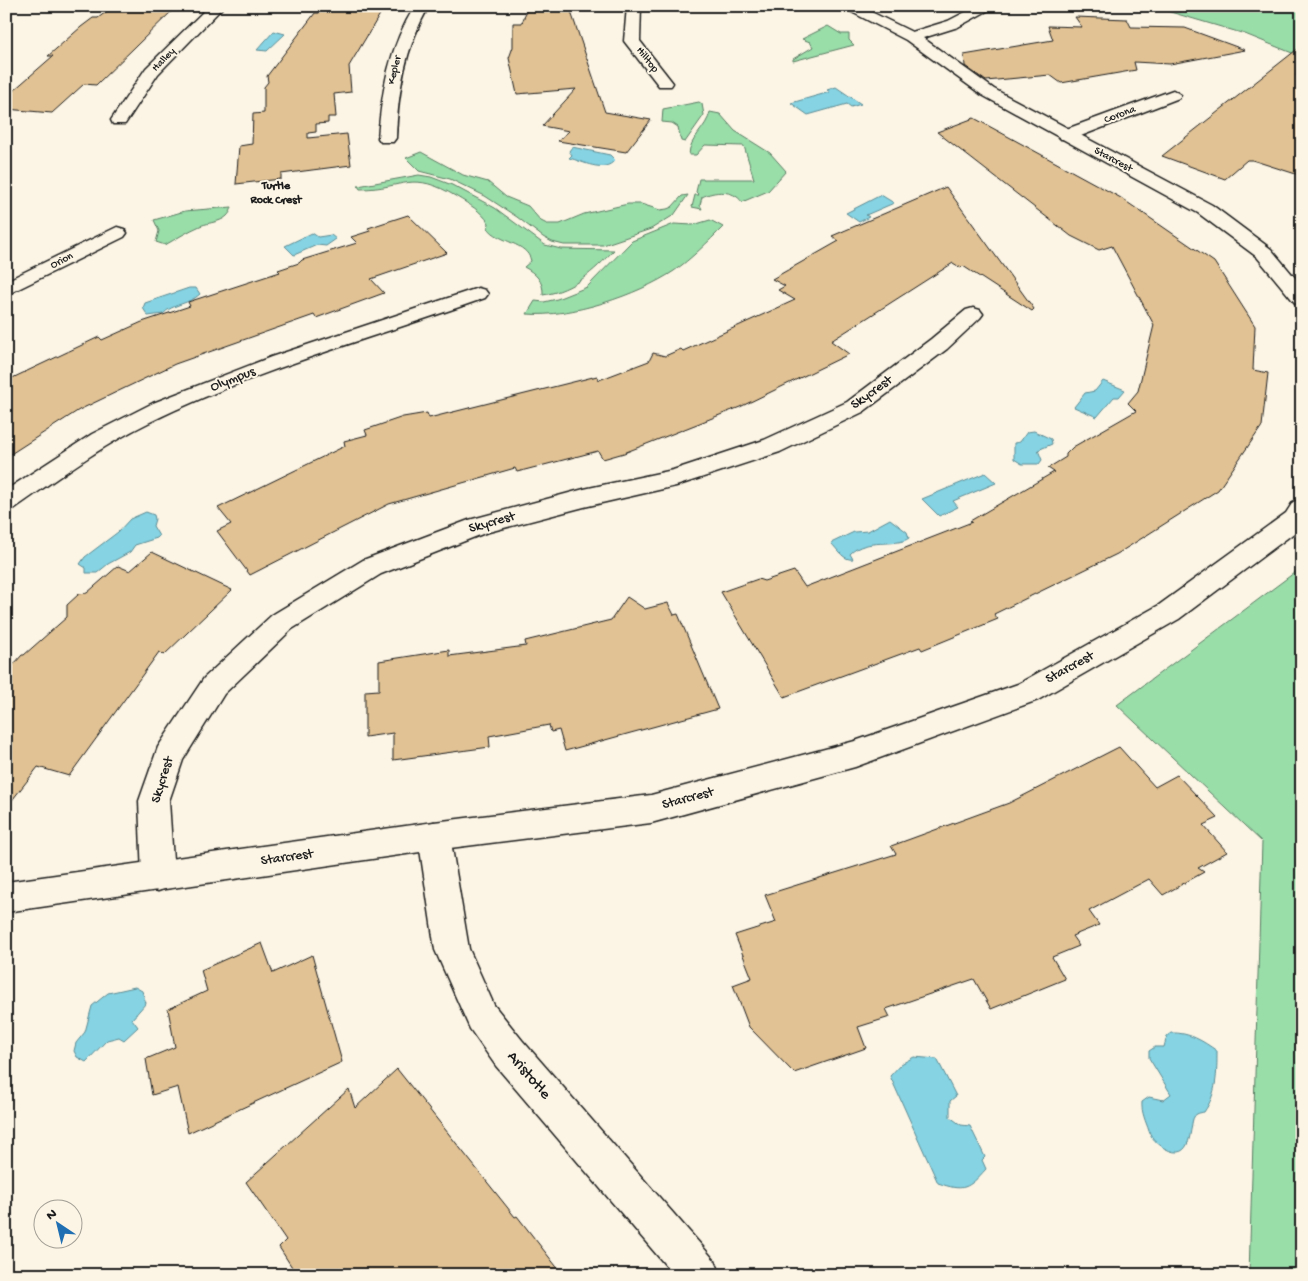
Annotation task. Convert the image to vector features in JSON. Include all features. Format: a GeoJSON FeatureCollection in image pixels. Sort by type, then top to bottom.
{"type":"FeatureCollection","features":[{"type":"Feature","properties":{"kind":"street","name":"Halley"},"geometry":{"type":"LineString","coordinates":[[120,120],[152,71],[218,6]]}},
{"type":"Feature","properties":{"kind":"street","name":"Kepler"},"geometry":{"type":"LineString","coordinates":[[387,138],[388,97],[399,53],[422,6]]}},
{"type":"Feature","properties":{"kind":"street","name":"Hilltop"},"geometry":{"type":"LineString","coordinates":[[634,6],[632,40],[665,83]]}},
{"type":"Feature","properties":{"kind":"street","name":"Starcrest"},"geometry":{"type":"LineString","coordinates":[[847,6],[911,37],[988,92],[1205,209],[1264,253],[1302,299]]}},
{"type":"Feature","properties":{"kind":"street"},"geometry":{"type":"LineString","coordinates":[[911,37],[953,24],[989,6]]}},
{"type":"Feature","properties":{"kind":"street","name":"Corona"},"geometry":{"type":"LineString","coordinates":[[1067,135],[1173,95]]}},
{"type":"Feature","properties":{"kind":"street","name":"Orion"},"geometry":{"type":"LineString","coordinates":[[6,289],[117,233]]}},
{"type":"Feature","properties":{"kind":"street","name":"Olympus"},"geometry":{"type":"LineString","coordinates":[[6,502],[80,450],[160,408],[263,368],[478,294]]}},
{"type":"Feature","properties":{"kind":"street","name":"Skycrest"},"geometry":{"type":"LineString","coordinates":[[158,876],[154,801],[169,756],[214,686],[282,622],[372,567],[478,526],[584,498],[676,478],[772,446],[855,407],[939,344],[973,314]]}},
{"type":"Feature","properties":{"kind":"street","name":"Starcrest"},"geometry":{"type":"LineString","coordinates":[[6,897],[434,836],[651,809],[856,754],[1028,692],[1168,612],[1295,519],[1302,508]]}},
{"type":"Feature","properties":{"kind":"street","name":"Aristotle"},"geometry":{"type":"LineString","coordinates":[[434,836],[452,950],[482,1017],[508,1053],[701,1275]]}},
{"type":"Feature","properties":{"kind":"green space"},"geometry":{"type":"Polygon","coordinates":[[[1150,6],[1302,6],[1302,57],[1245,34],[1150,6]]]}},
{"type":"Feature","properties":{"kind":"green space"},"geometry":{"type":"Polygon","coordinates":[[[828,26],[841,34],[849,34],[849,40],[854,45],[793,61],[793,59],[813,47],[810,42],[802,39],[828,26]]]}},
{"type":"Feature","properties":{"kind":"green space"},"geometry":{"type":"Polygon","coordinates":[[[699,102],[702,104],[704,115],[685,142],[681,141],[678,127],[672,123],[662,122],[663,109],[699,102]]]}},
{"type":"Feature","properties":{"kind":"green space"},"geometry":{"type":"Polygon","coordinates":[[[710,112],[720,114],[735,131],[770,153],[786,171],[768,191],[742,202],[729,193],[712,193],[702,197],[700,205],[702,209],[692,207],[695,195],[699,195],[696,192],[699,179],[754,179],[744,146],[705,145],[696,155],[689,155],[692,143],[710,112]]]}},
{"type":"Feature","properties":{"kind":"green space"},"geometry":{"type":"Polygon","coordinates":[[[421,152],[463,175],[488,182],[506,197],[528,206],[541,221],[547,224],[560,224],[584,214],[628,204],[641,204],[660,210],[667,209],[672,207],[682,196],[688,195],[674,215],[651,229],[603,245],[564,245],[543,237],[485,196],[450,179],[419,171],[406,158],[421,152]]]}},
{"type":"Feature","properties":{"kind":"green space"},"geometry":{"type":"Polygon","coordinates":[[[419,175],[431,177],[452,185],[495,208],[545,245],[561,249],[614,250],[582,279],[564,289],[543,295],[542,286],[538,278],[524,267],[531,261],[524,250],[493,233],[488,228],[489,223],[482,215],[457,197],[429,184],[418,182],[360,189],[358,186],[419,175]]]}},
{"type":"Feature","properties":{"kind":"green space"},"geometry":{"type":"Polygon","coordinates":[[[232,207],[227,216],[219,221],[196,228],[165,245],[156,242],[159,231],[154,220],[185,211],[232,207]]]}},
{"type":"Feature","properties":{"kind":"green space"},"geometry":{"type":"Polygon","coordinates":[[[710,220],[723,227],[687,261],[659,280],[603,303],[563,312],[527,314],[535,301],[544,302],[557,299],[587,287],[632,241],[674,224],[693,225],[710,220]]]}},
{"type":"Feature","properties":{"kind":"green space"},"geometry":{"type":"Polygon","coordinates":[[[1302,567],[1302,1275],[1249,1275],[1262,842],[1117,705],[1302,567]]]}},
{"type":"Feature","properties":{"kind":"water"},"geometry":{"type":"Polygon","coordinates":[[[274,31],[285,34],[267,51],[257,50],[274,31]]]}},
{"type":"Feature","properties":{"kind":"water"},"geometry":{"type":"Polygon","coordinates":[[[836,87],[861,104],[851,107],[847,104],[808,115],[791,103],[830,92],[827,90],[836,87]]]}},
{"type":"Feature","properties":{"kind":"water"},"geometry":{"type":"Polygon","coordinates":[[[572,147],[610,155],[615,160],[605,166],[586,164],[569,158],[572,155],[569,151],[572,147]]]}},
{"type":"Feature","properties":{"kind":"water"},"geometry":{"type":"Polygon","coordinates":[[[881,195],[894,203],[866,215],[869,217],[859,222],[846,213],[881,195]]]}},
{"type":"Feature","properties":{"kind":"water"},"geometry":{"type":"Polygon","coordinates":[[[312,233],[318,237],[331,235],[336,239],[326,246],[317,245],[294,255],[285,246],[312,233]]]}},
{"type":"Feature","properties":{"kind":"water"},"geometry":{"type":"Polygon","coordinates":[[[189,288],[196,288],[200,294],[163,314],[148,316],[143,308],[145,303],[189,288]]]}},
{"type":"Feature","properties":{"kind":"water"},"geometry":{"type":"Polygon","coordinates":[[[1103,381],[1125,390],[1119,397],[1114,397],[1097,417],[1074,407],[1085,393],[1095,391],[1103,381]]]}},
{"type":"Feature","properties":{"kind":"water"},"geometry":{"type":"Polygon","coordinates":[[[1034,431],[1051,439],[1052,444],[1038,450],[1042,460],[1039,464],[1022,464],[1014,459],[1014,443],[1020,442],[1027,432],[1034,431]]]}},
{"type":"Feature","properties":{"kind":"water"},"geometry":{"type":"Polygon","coordinates":[[[985,473],[996,483],[953,501],[958,507],[939,516],[922,499],[985,473]]]}},
{"type":"Feature","properties":{"kind":"water"},"geometry":{"type":"Polygon","coordinates":[[[146,512],[154,515],[153,526],[159,536],[135,545],[130,552],[108,564],[97,573],[86,573],[86,568],[80,564],[85,557],[118,532],[130,519],[146,512]]]}},
{"type":"Feature","properties":{"kind":"water"},"geometry":{"type":"Polygon","coordinates":[[[890,519],[907,532],[909,538],[903,541],[864,546],[850,554],[853,559],[844,557],[831,543],[854,532],[868,531],[890,519]]]}},
{"type":"Feature","properties":{"kind":"water"},"geometry":{"type":"Polygon","coordinates":[[[135,987],[142,991],[146,1003],[132,1019],[138,1027],[124,1040],[119,1037],[107,1040],[86,1062],[77,1057],[74,1051],[76,1043],[85,1032],[92,1006],[108,993],[135,987]]]}},
{"type":"Feature","properties":{"kind":"water"},"geometry":{"type":"Polygon","coordinates":[[[1171,1033],[1190,1036],[1217,1051],[1216,1075],[1212,1098],[1204,1112],[1194,1117],[1185,1148],[1174,1152],[1164,1148],[1151,1136],[1142,1106],[1142,1102],[1149,1097],[1163,1100],[1171,1094],[1149,1058],[1149,1051],[1155,1047],[1164,1047],[1167,1036],[1171,1033]]]}},
{"type":"Feature","properties":{"kind":"water"},"geometry":{"type":"Polygon","coordinates":[[[914,1057],[937,1059],[956,1096],[950,1101],[950,1117],[961,1125],[970,1126],[985,1157],[982,1160],[986,1169],[970,1185],[960,1188],[938,1183],[890,1076],[901,1064],[914,1057]]]}},
{"type":"Feature","properties":{"kind":"building"},"geometry":{"type":"Polygon","coordinates":[[[114,6],[177,6],[96,85],[84,84],[52,113],[6,109],[6,97],[53,56],[48,56],[81,27],[93,18],[98,18],[114,6]]]}},
{"type":"Feature","properties":{"kind":"building"},"geometry":{"type":"Polygon","coordinates":[[[325,6],[368,6],[365,10],[382,11],[349,66],[351,92],[334,94],[336,117],[328,117],[328,123],[316,124],[316,132],[308,133],[308,138],[347,134],[351,165],[281,174],[281,179],[236,184],[239,146],[252,144],[253,114],[264,113],[264,87],[268,82],[267,76],[315,13],[319,13],[325,6]]]}},
{"type":"Feature","properties":{"kind":"building"},"geometry":{"type":"Polygon","coordinates":[[[528,6],[569,6],[605,112],[651,120],[626,152],[558,141],[569,131],[542,126],[576,89],[517,94],[509,58],[513,47],[513,23],[522,23],[528,6]]]}},
{"type":"Feature","properties":{"kind":"building"},"geometry":{"type":"Polygon","coordinates":[[[1075,17],[1127,19],[1131,27],[1185,28],[1245,50],[1170,64],[1134,62],[1136,70],[1061,83],[1050,75],[986,81],[965,66],[964,55],[1053,40],[1048,26],[1082,27],[1075,17]]]}},
{"type":"Feature","properties":{"kind":"building"},"geometry":{"type":"Polygon","coordinates":[[[1300,47],[1296,76],[1302,79],[1302,176],[1247,160],[1225,179],[1162,156],[1300,47]]]}},
{"type":"Feature","properties":{"kind":"building"},"geometry":{"type":"Polygon","coordinates":[[[974,118],[1121,198],[1214,262],[1255,326],[1253,370],[1268,373],[1262,426],[1218,490],[1117,554],[994,614],[998,619],[922,650],[920,647],[784,697],[721,592],[758,579],[764,581],[794,571],[805,587],[972,522],[970,521],[1054,472],[1048,468],[1066,457],[1066,454],[1073,447],[1136,411],[1128,403],[1138,391],[1154,325],[1112,246],[1099,250],[1071,236],[937,132],[974,118]]]}},
{"type":"Feature","properties":{"kind":"building"},"geometry":{"type":"Polygon","coordinates":[[[946,187],[1034,309],[1032,311],[963,266],[961,268],[953,263],[831,341],[849,354],[740,407],[624,453],[603,459],[598,451],[517,472],[515,468],[389,504],[250,575],[217,531],[231,524],[218,508],[345,446],[344,441],[367,435],[365,430],[403,417],[427,413],[429,418],[597,376],[599,380],[649,361],[653,353],[665,356],[681,349],[683,351],[795,300],[778,290],[785,286],[772,279],[839,241],[832,236],[946,187]]]}},
{"type":"Feature","properties":{"kind":"building"},"geometry":{"type":"Polygon","coordinates":[[[408,215],[447,253],[371,279],[384,293],[316,318],[314,315],[175,364],[79,410],[6,457],[6,381],[99,337],[102,340],[142,322],[190,306],[188,302],[280,272],[278,270],[299,263],[302,260],[357,243],[351,237],[370,231],[368,228],[408,215]]]}},
{"type":"Feature","properties":{"kind":"building"},"geometry":{"type":"Polygon","coordinates":[[[152,552],[232,590],[164,655],[159,652],[69,776],[38,767],[6,808],[6,673],[22,655],[67,617],[67,605],[79,594],[87,593],[118,566],[130,571],[152,552]]]}},
{"type":"Feature","properties":{"kind":"building"},"geometry":{"type":"Polygon","coordinates":[[[627,597],[645,609],[668,603],[674,615],[678,614],[718,709],[565,751],[559,730],[551,732],[549,725],[489,736],[490,747],[393,760],[393,733],[365,737],[365,691],[379,690],[379,661],[449,650],[449,656],[526,646],[525,641],[611,620],[627,597]]]}},
{"type":"Feature","properties":{"kind":"building"},"geometry":{"type":"Polygon","coordinates":[[[1119,747],[1155,787],[1177,775],[1218,818],[1203,825],[1227,852],[1198,868],[1204,872],[1163,895],[1149,879],[1089,911],[1099,925],[1072,936],[1079,946],[1052,957],[1065,979],[991,1009],[974,979],[886,1009],[890,1017],[858,1027],[866,1048],[794,1073],[749,1027],[733,985],[752,978],[735,935],[776,922],[765,895],[896,854],[891,846],[1009,803],[1119,747]]]}},
{"type":"Feature","properties":{"kind":"building"},"geometry":{"type":"Polygon","coordinates":[[[262,943],[273,973],[312,955],[342,1062],[188,1133],[178,1087],[152,1095],[146,1059],[175,1047],[168,1009],[207,991],[201,970],[262,943]]]}},
{"type":"Feature","properties":{"kind":"building"},"geometry":{"type":"Polygon","coordinates":[[[397,1069],[563,1275],[297,1275],[279,1247],[286,1240],[246,1182],[349,1089],[355,1108],[397,1069]]]}},
{"type":"Feature","properties":{"kind":"district","name":"Turtle Rock Crest"},"geometry":{"type":"Point","coordinates":[276,194]}}]}
